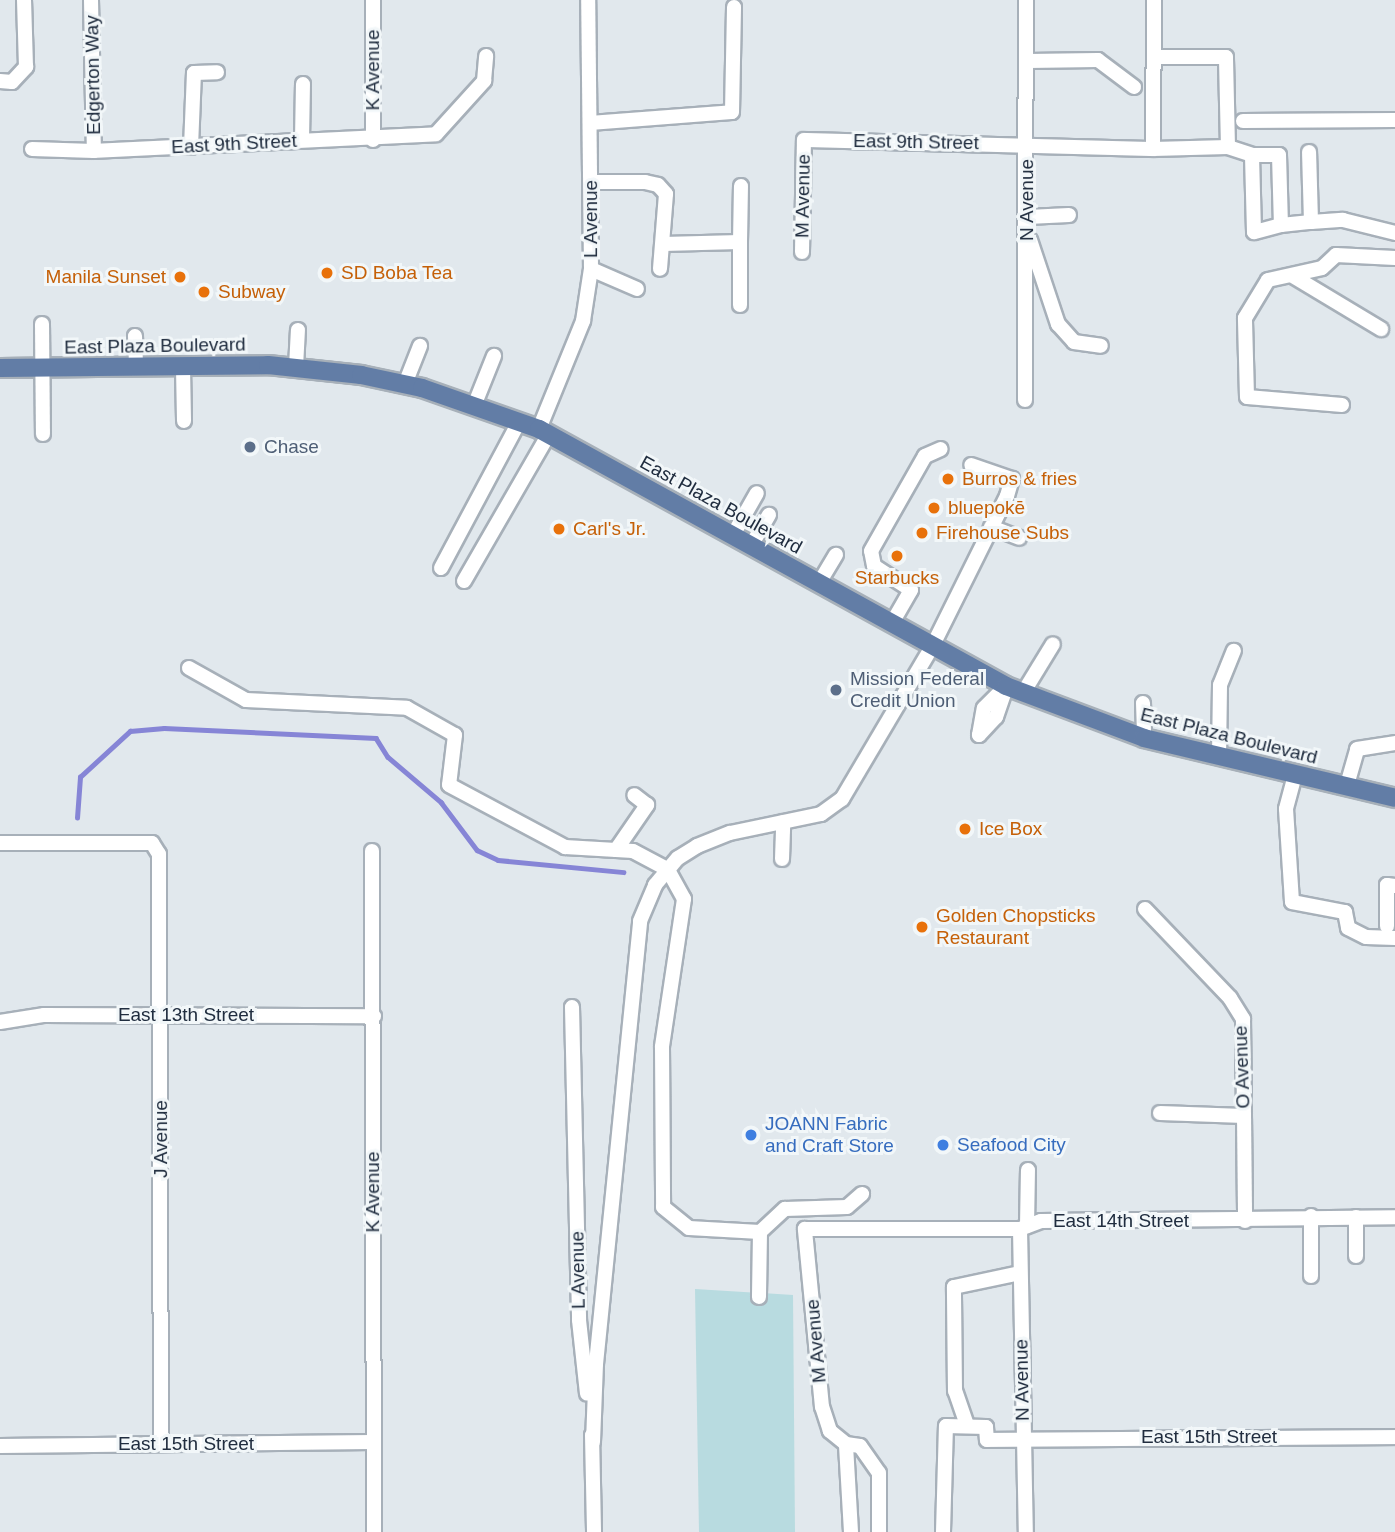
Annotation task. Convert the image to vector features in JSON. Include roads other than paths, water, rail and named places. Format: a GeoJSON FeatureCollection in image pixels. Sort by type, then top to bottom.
{"type":"FeatureCollection","features":[{"type":"Feature","properties":{"kind":"main road","name":"East Plaza Boulevard"},"geometry":{"type":"LineString","coordinates":[[0,368],[296,368],[405,384],[544,431],[1014,689],[1144,738],[1395,798]]}},
{"type":"Feature","properties":{"kind":"street"},"geometry":{"type":"LineString","coordinates":[[0,81],[12,82],[26,67],[24,0]]}},
{"type":"Feature","properties":{"kind":"street","name":"Edgerton Way"},"geometry":{"type":"LineString","coordinates":[[91,0],[94,151]]}},
{"type":"Feature","properties":{"kind":"street","name":"K Avenue"},"geometry":{"type":"LineString","coordinates":[[373,0],[373,140]]}},
{"type":"Feature","properties":{"kind":"street","name":"L Avenue"},"geometry":{"type":"LineString","coordinates":[[464,582],[544,431],[583,321],[591,269],[588,0]]}},
{"type":"Feature","properties":{"kind":"street","name":"N Avenue"},"geometry":{"type":"LineString","coordinates":[[1025,400],[1028,216],[1026,0]]}},
{"type":"Feature","properties":{"kind":"street"},"geometry":{"type":"LineString","coordinates":[[1153,149],[1156,57],[1154,0]]}},
{"type":"Feature","properties":{"kind":"street"},"geometry":{"type":"LineString","coordinates":[[590,123],[732,112],[734,6]]}},
{"type":"Feature","properties":{"kind":"street","name":"East 9th Street"},"geometry":{"type":"LineString","coordinates":[[32,149],[94,151],[302,139],[373,140],[436,134],[484,81],[486,57]]}},
{"type":"Feature","properties":{"kind":"street"},"geometry":{"type":"LineString","coordinates":[[1156,57],[1226,57],[1228,147]]}},
{"type":"Feature","properties":{"kind":"street"},"geometry":{"type":"LineString","coordinates":[[1028,61],[1098,60],[1133,87]]}},
{"type":"Feature","properties":{"kind":"street"},"geometry":{"type":"LineString","coordinates":[[191,147],[194,73],[217,72]]}},
{"type":"Feature","properties":{"kind":"street"},"geometry":{"type":"LineString","coordinates":[[302,139],[303,84]]}},
{"type":"Feature","properties":{"kind":"street"},"geometry":{"type":"LineString","coordinates":[[1243,121],[1395,120]]}},
{"type":"Feature","properties":{"kind":"street","name":"East 9th Street"},"geometry":{"type":"LineString","coordinates":[[804,140],[1153,149],[1228,147],[1252,155],[1279,155],[1281,225]]}},
{"type":"Feature","properties":{"kind":"street","name":"M Avenue"},"geometry":{"type":"LineString","coordinates":[[802,252],[804,140]]}},
{"type":"Feature","properties":{"kind":"street"},"geometry":{"type":"LineString","coordinates":[[1309,152],[1311,222]]}},
{"type":"Feature","properties":{"kind":"street"},"geometry":{"type":"LineString","coordinates":[[1252,155],[1254,232],[1281,225],[1343,219],[1395,233]]}},
{"type":"Feature","properties":{"kind":"street"},"geometry":{"type":"LineString","coordinates":[[591,182],[658,185],[666,194],[660,269]]}},
{"type":"Feature","properties":{"kind":"street"},"geometry":{"type":"LineString","coordinates":[[740,305],[741,186]]}},
{"type":"Feature","properties":{"kind":"street"},"geometry":{"type":"LineString","coordinates":[[1028,216],[1069,215]]}},
{"type":"Feature","properties":{"kind":"street"},"geometry":{"type":"LineString","coordinates":[[1027,236],[1058,324],[1074,342],[1101,346]]}},
{"type":"Feature","properties":{"kind":"street"},"geometry":{"type":"LineString","coordinates":[[663,244],[740,242]]}},
{"type":"Feature","properties":{"kind":"street"},"geometry":{"type":"LineString","coordinates":[[1342,405],[1247,397],[1245,318],[1268,280],[1322,268],[1336,255],[1395,258]]}},
{"type":"Feature","properties":{"kind":"street"},"geometry":{"type":"LineString","coordinates":[[591,269],[637,289]]}},
{"type":"Feature","properties":{"kind":"street"},"geometry":{"type":"LineString","coordinates":[[1293,276],[1381,329]]}},
{"type":"Feature","properties":{"kind":"street"},"geometry":{"type":"LineString","coordinates":[[43,324],[43,433]]}},
{"type":"Feature","properties":{"kind":"street"},"geometry":{"type":"LineString","coordinates":[[296,368],[298,330]]}},
{"type":"Feature","properties":{"kind":"street"},"geometry":{"type":"LineString","coordinates":[[135,336],[136,368]]}},
{"type":"Feature","properties":{"kind":"street"},"geometry":{"type":"LineString","coordinates":[[405,384],[420,346]]}},
{"type":"Feature","properties":{"kind":"street"},"geometry":{"type":"LineString","coordinates":[[474,406],[494,356]]}},
{"type":"Feature","properties":{"kind":"street"},"geometry":{"type":"LineString","coordinates":[[183,368],[184,421]]}},
{"type":"Feature","properties":{"kind":"street"},"geometry":{"type":"LineString","coordinates":[[441,568],[519,422]]}},
{"type":"Feature","properties":{"kind":"street"},"geometry":{"type":"LineString","coordinates":[[892,623],[911,590],[874,566],[871,551],[925,456],[941,449]]}},
{"type":"Feature","properties":{"kind":"street"},"geometry":{"type":"LineString","coordinates":[[593,1442],[596,1364],[640,921],[655,885],[668,870],[697,846],[821,814],[842,799],[933,645],[992,527],[1012,479],[971,465]]}},
{"type":"Feature","properties":{"kind":"street"},"geometry":{"type":"LineString","coordinates":[[733,535],[757,493]]}},
{"type":"Feature","properties":{"kind":"street"},"geometry":{"type":"LineString","coordinates":[[751,546],[769,515]]}},
{"type":"Feature","properties":{"kind":"street"},"geometry":{"type":"LineString","coordinates":[[992,527],[1019,538]]}},
{"type":"Feature","properties":{"kind":"street"},"geometry":{"type":"LineString","coordinates":[[819,583],[836,555]]}},
{"type":"Feature","properties":{"kind":"street"},"geometry":{"type":"LineString","coordinates":[[1014,689],[1053,644]]}},
{"type":"Feature","properties":{"kind":"street"},"geometry":{"type":"LineString","coordinates":[[1219,757],[1220,685],[1234,651]]}},
{"type":"Feature","properties":{"kind":"street"},"geometry":{"type":"LineString","coordinates":[[189,668],[246,700],[407,708],[454,735],[449,785],[565,847],[633,851],[668,870],[684,899],[663,1047],[663,1207],[689,1228],[760,1232],[785,1209],[847,1208],[862,1194]]}},
{"type":"Feature","properties":{"kind":"street"},"geometry":{"type":"LineString","coordinates":[[1143,703],[1144,738]]}},
{"type":"Feature","properties":{"kind":"street"},"geometry":{"type":"LineString","coordinates":[[1347,785],[1357,750],[1395,743]]}},
{"type":"Feature","properties":{"kind":"street"},"geometry":{"type":"LineString","coordinates":[[1295,775],[1286,809],[1292,902],[1345,912],[1348,928],[1366,937],[1391,932],[1387,885],[1395,886]]}},
{"type":"Feature","properties":{"kind":"street"},"geometry":{"type":"LineString","coordinates":[[616,850],[647,805],[634,795]]}},
{"type":"Feature","properties":{"kind":"street"},"geometry":{"type":"LineString","coordinates":[[782,859],[783,822]]}},
{"type":"Feature","properties":{"kind":"street","name":"J Avenue"},"geometry":{"type":"LineString","coordinates":[[0,843],[145,842],[152,843],[159,854],[162,1014],[160,1444]]}},
{"type":"Feature","properties":{"kind":"street","name":"K Avenue"},"geometry":{"type":"LineString","coordinates":[[372,851],[374,1532]]}},
{"type":"Feature","properties":{"kind":"street","name":"O Avenue"},"geometry":{"type":"LineString","coordinates":[[1145,909],[1230,998],[1243,1019],[1245,1221]]}},
{"type":"Feature","properties":{"kind":"street","name":"L Avenue"},"geometry":{"type":"LineString","coordinates":[[572,1007],[579,1320],[593,1442],[594,1532]]}},
{"type":"Feature","properties":{"kind":"street","name":"East 13th Street"},"geometry":{"type":"LineString","coordinates":[[0,1022],[44,1015],[374,1016]]}},
{"type":"Feature","properties":{"kind":"street"},"geometry":{"type":"LineString","coordinates":[[1160,1114],[1244,1116]]}},
{"type":"Feature","properties":{"kind":"street","name":"N Avenue"},"geometry":{"type":"LineString","coordinates":[[1026,1532],[1020,1273],[1028,1170]]}},
{"type":"Feature","properties":{"kind":"street"},"geometry":{"type":"LineString","coordinates":[[1311,1216],[1311,1276]]}},
{"type":"Feature","properties":{"kind":"street","name":"East 14th Street"},"geometry":{"type":"LineString","coordinates":[[805,1229],[1023,1227],[1041,1221],[1245,1221],[1311,1216],[1395,1217]]}},
{"type":"Feature","properties":{"kind":"street"},"geometry":{"type":"LineString","coordinates":[[1356,1217],[1356,1256]]}},
{"type":"Feature","properties":{"kind":"street","name":"M Avenue"},"geometry":{"type":"LineString","coordinates":[[805,1229],[822,1407],[830,1431],[846,1444],[860,1446],[879,1473],[879,1532]]}},
{"type":"Feature","properties":{"kind":"street"},"geometry":{"type":"LineString","coordinates":[[759,1297],[760,1232]]}},
{"type":"Feature","properties":{"kind":"street"},"geometry":{"type":"LineString","coordinates":[[943,1532],[946,1426],[967,1425],[955,1391],[954,1287],[1020,1273]]}},
{"type":"Feature","properties":{"kind":"street","name":"East 15th Street"},"geometry":{"type":"LineString","coordinates":[[967,1425],[986,1427],[987,1440],[1023,1437],[1395,1437]]}},
{"type":"Feature","properties":{"kind":"street","name":"East 15th Street"},"geometry":{"type":"LineString","coordinates":[[0,1446],[372,1442]]}},
{"type":"Feature","properties":{"kind":"street"},"geometry":{"type":"LineString","coordinates":[[846,1444],[851,1532]]}},
{"type":"Feature","properties":{"kind":"waterway"},"geometry":{"type":"LineString","coordinates":[[77,818],[80,777],[130,731],[164,728],[376,738],[388,757],[441,802],[477,850],[498,860],[623,872]]}},
{"type":"Feature","properties":{"kind":"place","name":"SD Boba Tea"},"geometry":{"type":"Point","coordinates":[327,273]}},
{"type":"Feature","properties":{"kind":"place","name":"Manila Sunset"},"geometry":{"type":"Point","coordinates":[180,277]}},
{"type":"Feature","properties":{"kind":"place","name":"Subway"},"geometry":{"type":"Point","coordinates":[204,292]}},
{"type":"Feature","properties":{"kind":"place","name":"Chase"},"geometry":{"type":"Point","coordinates":[250,447]}},
{"type":"Feature","properties":{"kind":"place","name":"Burros & fries"},"geometry":{"type":"Point","coordinates":[948,479]}},
{"type":"Feature","properties":{"kind":"place","name":"bluepokē"},"geometry":{"type":"Point","coordinates":[934,508]}},
{"type":"Feature","properties":{"kind":"place","name":"Carl's Jr."},"geometry":{"type":"Point","coordinates":[559,529]}},
{"type":"Feature","properties":{"kind":"place","name":"Firehouse Subs"},"geometry":{"type":"Point","coordinates":[922,533]}},
{"type":"Feature","properties":{"kind":"place","name":"Starbucks"},"geometry":{"type":"Point","coordinates":[897,556]}},
{"type":"Feature","properties":{"kind":"place","name":"Mission Federal Credit Union"},"geometry":{"type":"Point","coordinates":[836,690]}},
{"type":"Feature","properties":{"kind":"place","name":"Ice Box"},"geometry":{"type":"Point","coordinates":[965,829]}},
{"type":"Feature","properties":{"kind":"place","name":"Golden Chopsticks Restaurant"},"geometry":{"type":"Point","coordinates":[922,927]}},
{"type":"Feature","properties":{"kind":"place","name":"JOANN Fabric and Craft Store"},"geometry":{"type":"Point","coordinates":[751,1135]}},
{"type":"Feature","properties":{"kind":"place","name":"Seafood City"},"geometry":{"type":"Point","coordinates":[943,1145]}}]}
